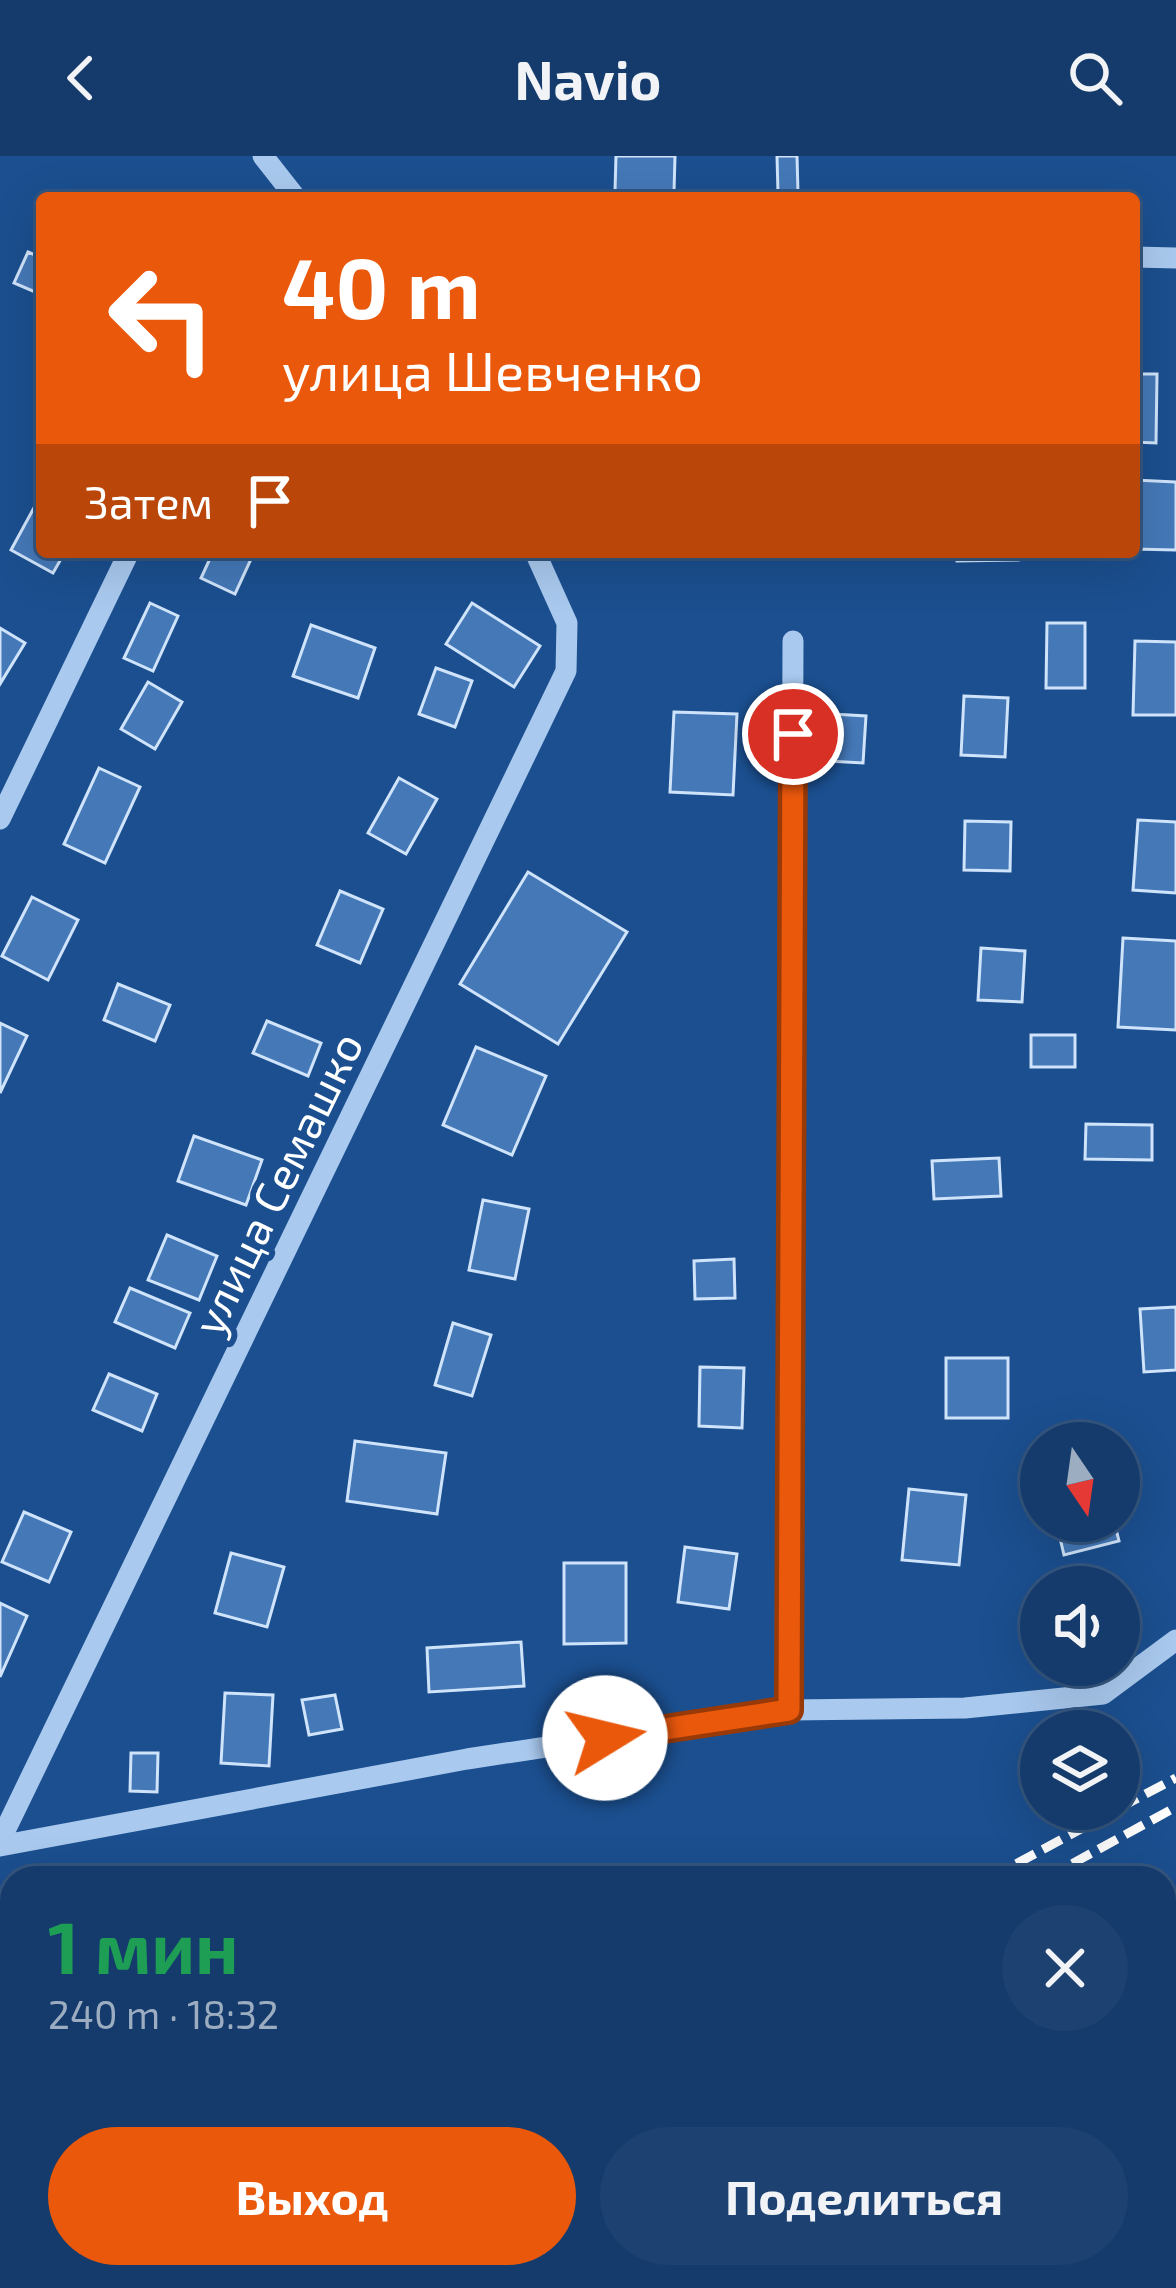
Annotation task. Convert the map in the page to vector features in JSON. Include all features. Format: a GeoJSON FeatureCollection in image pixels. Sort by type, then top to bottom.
{"type":"FeatureCollection","features":[{"type":"Feature","properties":{"kind":"street"},"geometry":{"type":"LineString","coordinates":[[263,156],[291,192]]}},
{"type":"Feature","properties":{"kind":"street"},"geometry":{"type":"LineString","coordinates":[[1140,257],[1176,258]]}},
{"type":"Feature","properties":{"kind":"street"},"geometry":{"type":"LineString","coordinates":[[0,819],[126,558]]}},
{"type":"Feature","properties":{"kind":"street","name":"улица Семашко"},"geometry":{"type":"LineString","coordinates":[[0,1844],[566,671],[567,623],[538,558]]}},
{"type":"Feature","properties":{"kind":"street"},"geometry":{"type":"LineString","coordinates":[[789,1710],[794,641]]}},
{"type":"Feature","properties":{"kind":"street"},"geometry":{"type":"LineString","coordinates":[[0,1844],[467,1760],[789,1710],[965,1708],[1103,1694],[1176,1640]]}},
{"type":"Feature","properties":{"kind":"building"},"geometry":{"type":"Polygon","coordinates":[[[616,156],[675,156],[674,192],[615,191],[616,156]]]}},
{"type":"Feature","properties":{"kind":"building"},"geometry":{"type":"Polygon","coordinates":[[[777,156],[797,156],[798,192],[778,192],[777,156]]]}},
{"type":"Feature","properties":{"kind":"building"},"geometry":{"type":"Polygon","coordinates":[[[28,252],[36,255],[36,292],[14,283],[28,252]]]}},
{"type":"Feature","properties":{"kind":"building"},"geometry":{"type":"Polygon","coordinates":[[[1140,374],[1157,374],[1156,443],[1140,442],[1140,374]]]}},
{"type":"Feature","properties":{"kind":"building"},"geometry":{"type":"Polygon","coordinates":[[[1140,480],[1176,482],[1176,550],[1140,549],[1140,480]]]}},
{"type":"Feature","properties":{"kind":"building"},"geometry":{"type":"Polygon","coordinates":[[[36,504],[36,558],[62,558],[53,573],[11,550],[36,504]]]}},
{"type":"Feature","properties":{"kind":"building"},"geometry":{"type":"Polygon","coordinates":[[[210,558],[252,558],[235,594],[201,578],[210,558]]]}},
{"type":"Feature","properties":{"kind":"building"},"geometry":{"type":"Polygon","coordinates":[[[957,558],[1018,560],[957,561],[957,558]]]}},
{"type":"Feature","properties":{"kind":"building"},"geometry":{"type":"Polygon","coordinates":[[[150,603],[178,616],[153,671],[124,658],[150,603]]]}},
{"type":"Feature","properties":{"kind":"building"},"geometry":{"type":"Polygon","coordinates":[[[472,603],[540,646],[514,687],[446,644],[472,603]]]}},
{"type":"Feature","properties":{"kind":"building"},"geometry":{"type":"Polygon","coordinates":[[[1047,623],[1085,623],[1085,688],[1046,688],[1047,623]]]}},
{"type":"Feature","properties":{"kind":"building"},"geometry":{"type":"Polygon","coordinates":[[[311,625],[375,648],[358,698],[293,676],[311,625]]]}},
{"type":"Feature","properties":{"kind":"building"},"geometry":{"type":"Polygon","coordinates":[[[0,628],[25,643],[0,684],[0,628]]]}},
{"type":"Feature","properties":{"kind":"building"},"geometry":{"type":"Polygon","coordinates":[[[1135,641],[1176,642],[1176,715],[1133,715],[1135,641]]]}},
{"type":"Feature","properties":{"kind":"building"},"geometry":{"type":"Polygon","coordinates":[[[436,668],[472,681],[455,727],[419,714],[436,668]]]}},
{"type":"Feature","properties":{"kind":"building"},"geometry":{"type":"Polygon","coordinates":[[[148,682],[182,702],[155,749],[121,729],[148,682]]]}},
{"type":"Feature","properties":{"kind":"building"},"geometry":{"type":"Polygon","coordinates":[[[964,696],[1008,698],[1005,757],[961,755],[964,696]]]}},
{"type":"Feature","properties":{"kind":"building"},"geometry":{"type":"Polygon","coordinates":[[[674,712],[737,714],[733,795],[670,792],[674,712]]]}},
{"type":"Feature","properties":{"kind":"building"},"geometry":{"type":"Polygon","coordinates":[[[832,714],[866,716],[863,763],[828,761],[832,714]]]}},
{"type":"Feature","properties":{"kind":"building"},"geometry":{"type":"Polygon","coordinates":[[[99,768],[140,787],[105,863],[64,844],[99,768]]]}},
{"type":"Feature","properties":{"kind":"building"},"geometry":{"type":"Polygon","coordinates":[[[399,778],[437,799],[406,854],[368,833],[399,778]]]}},
{"type":"Feature","properties":{"kind":"building"},"geometry":{"type":"Polygon","coordinates":[[[1138,820],[1176,822],[1176,893],[1133,890],[1138,820]]]}},
{"type":"Feature","properties":{"kind":"building"},"geometry":{"type":"Polygon","coordinates":[[[965,821],[1011,822],[1010,871],[964,870],[965,821]]]}},
{"type":"Feature","properties":{"kind":"building"},"geometry":{"type":"Polygon","coordinates":[[[528,872],[627,932],[558,1044],[460,984],[528,872]]]}},
{"type":"Feature","properties":{"kind":"building"},"geometry":{"type":"Polygon","coordinates":[[[340,891],[383,909],[360,963],[317,945],[340,891]]]}},
{"type":"Feature","properties":{"kind":"building"},"geometry":{"type":"Polygon","coordinates":[[[32,897],[78,920],[48,980],[2,956],[32,897]]]}},
{"type":"Feature","properties":{"kind":"building"},"geometry":{"type":"Polygon","coordinates":[[[1123,938],[1176,941],[1176,1030],[1118,1027],[1123,938]]]}},
{"type":"Feature","properties":{"kind":"building"},"geometry":{"type":"Polygon","coordinates":[[[981,948],[1025,951],[1022,1002],[978,1000],[981,948]]]}},
{"type":"Feature","properties":{"kind":"building"},"geometry":{"type":"Polygon","coordinates":[[[118,984],[170,1005],[155,1041],[104,1020],[118,984]]]}},
{"type":"Feature","properties":{"kind":"building"},"geometry":{"type":"Polygon","coordinates":[[[267,1021],[321,1043],[308,1076],[253,1053],[267,1021]]]}},
{"type":"Feature","properties":{"kind":"building"},"geometry":{"type":"Polygon","coordinates":[[[0,1023],[27,1036],[0,1093],[0,1023]]]}},
{"type":"Feature","properties":{"kind":"building"},"geometry":{"type":"Polygon","coordinates":[[[1031,1035],[1075,1035],[1075,1067],[1031,1067],[1031,1035]]]}},
{"type":"Feature","properties":{"kind":"building"},"geometry":{"type":"Polygon","coordinates":[[[476,1047],[546,1076],[512,1155],[443,1125],[476,1047]]]}},
{"type":"Feature","properties":{"kind":"building"},"geometry":{"type":"Polygon","coordinates":[[[1086,1124],[1152,1125],[1152,1160],[1085,1159],[1086,1124]]]}},
{"type":"Feature","properties":{"kind":"building"},"geometry":{"type":"Polygon","coordinates":[[[194,1136],[262,1160],[246,1205],[178,1181],[194,1136]]]}},
{"type":"Feature","properties":{"kind":"building"},"geometry":{"type":"Polygon","coordinates":[[[999,1158],[1001,1196],[934,1199],[932,1161],[999,1158]]]}},
{"type":"Feature","properties":{"kind":"building"},"geometry":{"type":"Polygon","coordinates":[[[483,1200],[529,1209],[515,1279],[469,1270],[483,1200]]]}},
{"type":"Feature","properties":{"kind":"building"},"geometry":{"type":"Polygon","coordinates":[[[167,1235],[217,1256],[199,1300],[148,1280],[167,1235]]]}},
{"type":"Feature","properties":{"kind":"building"},"geometry":{"type":"Polygon","coordinates":[[[734,1259],[735,1298],[695,1299],[694,1261],[734,1259]]]}},
{"type":"Feature","properties":{"kind":"building"},"geometry":{"type":"Polygon","coordinates":[[[130,1288],[190,1313],[175,1348],[115,1322],[130,1288]]]}},
{"type":"Feature","properties":{"kind":"building"},"geometry":{"type":"Polygon","coordinates":[[[1176,1307],[1176,1370],[1144,1372],[1140,1309],[1176,1307]]]}},
{"type":"Feature","properties":{"kind":"building"},"geometry":{"type":"Polygon","coordinates":[[[453,1323],[491,1335],[472,1396],[435,1385],[453,1323]]]}},
{"type":"Feature","properties":{"kind":"building"},"geometry":{"type":"Polygon","coordinates":[[[946,1358],[1008,1358],[1008,1418],[946,1418],[946,1358]]]}},
{"type":"Feature","properties":{"kind":"building"},"geometry":{"type":"Polygon","coordinates":[[[700,1367],[744,1368],[742,1428],[699,1426],[700,1367]]]}},
{"type":"Feature","properties":{"kind":"building"},"geometry":{"type":"Polygon","coordinates":[[[109,1374],[157,1394],[142,1431],[93,1410],[109,1374]]]}},
{"type":"Feature","properties":{"kind":"building"},"geometry":{"type":"Polygon","coordinates":[[[355,1441],[446,1453],[437,1514],[347,1501],[355,1441]]]}},
{"type":"Feature","properties":{"kind":"building"},"geometry":{"type":"Polygon","coordinates":[[[909,1489],[966,1495],[959,1565],[902,1560],[909,1489]]]}},
{"type":"Feature","properties":{"kind":"building"},"geometry":{"type":"Polygon","coordinates":[[[24,1512],[71,1532],[49,1582],[2,1562],[24,1512]]]}},
{"type":"Feature","properties":{"kind":"building"},"geometry":{"type":"Polygon","coordinates":[[[1061,1542],[1115,1542],[1064,1555],[1061,1542]]]}},
{"type":"Feature","properties":{"kind":"building"},"geometry":{"type":"Polygon","coordinates":[[[685,1547],[737,1554],[729,1609],[678,1602],[685,1547]]]}},
{"type":"Feature","properties":{"kind":"building"},"geometry":{"type":"Polygon","coordinates":[[[231,1553],[284,1567],[267,1627],[215,1613],[231,1553]]]}},
{"type":"Feature","properties":{"kind":"building"},"geometry":{"type":"Polygon","coordinates":[[[564,1563],[626,1563],[626,1643],[564,1644],[564,1563]]]}},
{"type":"Feature","properties":{"kind":"building"},"geometry":{"type":"Polygon","coordinates":[[[0,1603],[27,1616],[0,1677],[0,1603]]]}},
{"type":"Feature","properties":{"kind":"building"},"geometry":{"type":"Polygon","coordinates":[[[521,1642],[524,1686],[429,1692],[427,1648],[521,1642]]]}},
{"type":"Feature","properties":{"kind":"building"},"geometry":{"type":"Polygon","coordinates":[[[225,1693],[273,1695],[269,1766],[221,1763],[225,1693]]]}},
{"type":"Feature","properties":{"kind":"building"},"geometry":{"type":"Polygon","coordinates":[[[335,1695],[342,1729],[309,1735],[302,1700],[335,1695]]]}},
{"type":"Feature","properties":{"kind":"building"},"geometry":{"type":"Polygon","coordinates":[[[131,1753],[158,1753],[157,1792],[130,1791],[131,1753]]]}},
{"type":"Feature","properties":{"kind":"railway"},"geometry":{"type":"LineString","coordinates":[[1140,1797],[1176,1778]]}},
{"type":"Feature","properties":{"kind":"railway"},"geometry":{"type":"LineString","coordinates":[[1068,1866],[1176,1807]]}},
{"type":"Feature","properties":{"kind":"railway"},"geometry":{"type":"LineString","coordinates":[[1012,1866],[1079,1830]]}},
{"type":"Feature","properties":{"kind":"route"},"geometry":{"type":"LineString","coordinates":[[605,1738],[789,1710],[793,734]]}}]}
